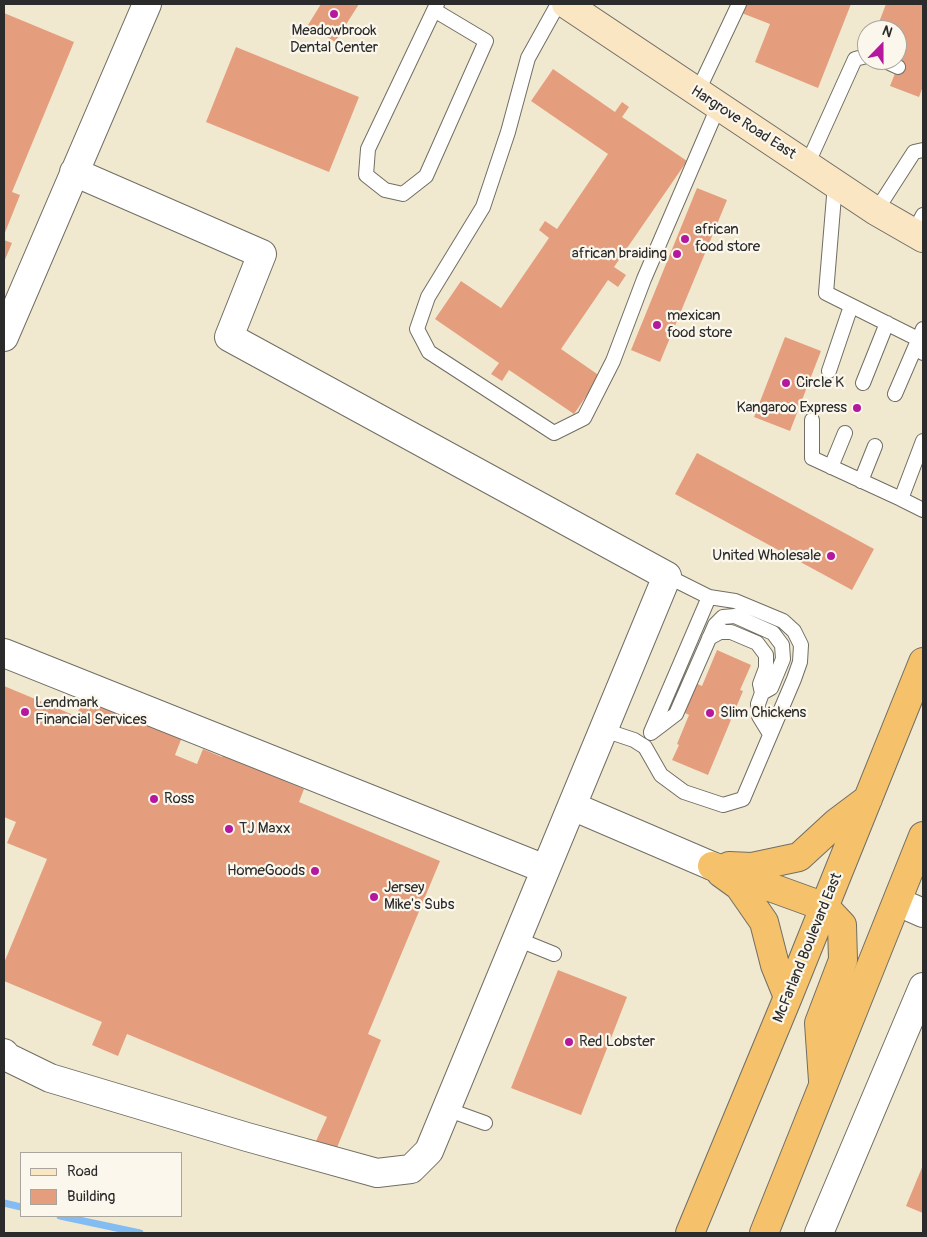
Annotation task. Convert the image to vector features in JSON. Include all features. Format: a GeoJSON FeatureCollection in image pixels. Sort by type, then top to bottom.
{"type":"FeatureCollection","features":[{"type":"Feature","properties":{"kind":"highway","name":"McFarland Boulevard East"},"geometry":{"type":"LineString","coordinates":[[690,1233],[825,907],[923,662]]}},
{"type":"Feature","properties":{"kind":"highway"},"geometry":{"type":"LineString","coordinates":[[712,866],[752,867],[799,857],[836,823],[868,799]]}},
{"type":"Feature","properties":{"kind":"highway"},"geometry":{"type":"LineString","coordinates":[[764,1233],[823,1090],[923,836]]}},
{"type":"Feature","properties":{"kind":"highway"},"geometry":{"type":"LineString","coordinates":[[712,866],[825,907],[842,924],[843,960],[819,1023],[823,1090]]}},
{"type":"Feature","properties":{"kind":"highway"},"geometry":{"type":"LineString","coordinates":[[712,866],[739,886],[764,922],[775,965],[788,997]]}},
{"type":"Feature","properties":{"kind":"main road","name":"Hargrove Road East"},"geometry":{"type":"LineString","coordinates":[[566,4],[876,211],[920,228]]}},
{"type":"Feature","properties":{"kind":"street"},"geometry":{"type":"LineString","coordinates":[[4,337],[147,4]]}},
{"type":"Feature","properties":{"kind":"street"},"geometry":{"type":"LineString","coordinates":[[4,1053],[7,1057],[50,1078],[247,1137],[377,1173],[411,1169],[429,1151],[667,576],[228,337],[262,254],[74,172]]}},
{"type":"Feature","properties":{"kind":"street"},"geometry":{"type":"LineString","coordinates":[[4,653],[545,870]]}},
{"type":"Feature","properties":{"kind":"street"},"geometry":{"type":"LineString","coordinates":[[572,806],[712,866]]}},
{"type":"Feature","properties":{"kind":"street"},"geometry":{"type":"LineString","coordinates":[[898,902],[923,913]]}},
{"type":"Feature","properties":{"kind":"street"},"geometry":{"type":"LineString","coordinates":[[819,1233],[923,987]]}},
{"type":"Feature","properties":{"kind":"lane"},"geometry":{"type":"LineString","coordinates":[[558,4],[528,58],[508,132],[483,207],[428,297],[417,329],[429,352],[554,433],[584,418],[613,361],[708,100],[739,4]]}},
{"type":"Feature","properties":{"kind":"lane"},"geometry":{"type":"LineString","coordinates":[[435,7],[486,41],[426,176],[403,194],[385,190],[366,175],[368,149],[435,7]]}},
{"type":"Feature","properties":{"kind":"lane"},"geometry":{"type":"LineString","coordinates":[[808,165],[855,59],[857,58]]}},
{"type":"Feature","properties":{"kind":"lane"},"geometry":{"type":"LineString","coordinates":[[876,211],[914,152],[923,150]]}},
{"type":"Feature","properties":{"kind":"lane"},"geometry":{"type":"LineString","coordinates":[[835,184],[826,293],[887,323],[921,334]]}},
{"type":"Feature","properties":{"kind":"lane"},"geometry":{"type":"LineString","coordinates":[[829,371],[851,306]]}},
{"type":"Feature","properties":{"kind":"lane"},"geometry":{"type":"LineString","coordinates":[[863,383],[887,323]]}},
{"type":"Feature","properties":{"kind":"lane"},"geometry":{"type":"LineString","coordinates":[[921,334],[923,353]]}},
{"type":"Feature","properties":{"kind":"lane"},"geometry":{"type":"LineString","coordinates":[[895,394],[921,334]]}},
{"type":"Feature","properties":{"kind":"lane"},"geometry":{"type":"LineString","coordinates":[[812,420],[812,458],[923,510]]}},
{"type":"Feature","properties":{"kind":"lane"},"geometry":{"type":"LineString","coordinates":[[831,467],[845,433]]}},
{"type":"Feature","properties":{"kind":"lane"},"geometry":{"type":"LineString","coordinates":[[901,499],[923,441]]}},
{"type":"Feature","properties":{"kind":"lane"},"geometry":{"type":"LineString","coordinates":[[861,481],[875,446]]}},
{"type":"Feature","properties":{"kind":"lane"},"geometry":{"type":"LineString","coordinates":[[604,730],[634,740],[645,747],[661,775],[684,792],[723,805],[743,799],[800,662],[801,645],[794,630],[783,621],[735,601],[709,597],[667,576]]}},
{"type":"Feature","properties":{"kind":"lane"},"geometry":{"type":"LineString","coordinates":[[645,747],[709,597]]}},
{"type":"Feature","properties":{"kind":"lane"},"geometry":{"type":"LineString","coordinates":[[651,733],[676,714],[715,625],[723,617],[735,616],[774,633],[782,645],[783,659],[771,688],[762,693]]}},
{"type":"Feature","properties":{"kind":"lane"},"geometry":{"type":"LineString","coordinates":[[709,638],[720,632],[731,632],[757,643],[766,655],[766,668],[760,684],[762,693],[758,704],[759,716],[770,734]]}},
{"type":"Feature","properties":{"kind":"lane"},"geometry":{"type":"LineString","coordinates":[[517,939],[554,954]]}},
{"type":"Feature","properties":{"kind":"lane"},"geometry":{"type":"LineString","coordinates":[[446,1109],[485,1124]]}},
{"type":"Feature","properties":{"kind":"building","name":"Meadowbrook Dental Center"},"geometry":{"type":"Polygon","coordinates":[[[321,4],[359,4],[335,42],[308,25],[321,4]]]}},
{"type":"Feature","properties":{"kind":"building"},"geometry":{"type":"Polygon","coordinates":[[[743,4],[851,4],[818,88],[755,62],[770,24],[739,12],[743,4]]]}},
{"type":"Feature","properties":{"kind":"building"},"geometry":{"type":"Polygon","coordinates":[[[886,4],[923,4],[923,86],[919,97],[890,86],[896,70],[907,70],[907,20],[880,20],[886,4]]]}},
{"type":"Feature","properties":{"kind":"building"},"geometry":{"type":"Polygon","coordinates":[[[4,13],[74,42],[12,192],[20,195],[4,235],[4,13]]]}},
{"type":"Feature","properties":{"kind":"building"},"geometry":{"type":"Polygon","coordinates":[[[236,47],[359,97],[329,172],[206,122],[236,47]]]}},
{"type":"Feature","properties":{"kind":"building"},"geometry":{"type":"Polygon","coordinates":[[[553,69],[615,112],[622,102],[629,107],[622,117],[687,161],[614,267],[626,275],[618,287],[608,280],[561,349],[600,376],[574,414],[509,370],[502,381],[491,374],[499,363],[435,319],[461,281],[501,308],[549,238],[539,230],[545,221],[557,229],[608,154],[531,101],[553,69]]]}},
{"type":"Feature","properties":{"kind":"building"},"geometry":{"type":"Polygon","coordinates":[[[697,188],[727,200],[660,362],[631,350],[697,188]]]}},
{"type":"Feature","properties":{"kind":"building"},"geometry":{"type":"Polygon","coordinates":[[[4,240],[12,243],[4,262],[4,240]]]}},
{"type":"Feature","properties":{"kind":"building"},"geometry":{"type":"Polygon","coordinates":[[[785,337],[821,351],[790,431],[754,417],[785,337]]]}},
{"type":"Feature","properties":{"kind":"building"},"geometry":{"type":"Polygon","coordinates":[[[697,453],[874,549],[852,590],[675,494],[697,453]]]}},
{"type":"Feature","properties":{"kind":"building","name":"Slim Chickens"},"geometry":{"type":"Polygon","coordinates":[[[717,650],[751,665],[740,690],[743,691],[708,775],[672,760],[689,715],[683,712],[695,683],[702,686],[717,650]]]}},
{"type":"Feature","properties":{"kind":"building"},"geometry":{"type":"Polygon","coordinates":[[[4,686],[76,716],[85,696],[182,737],[175,755],[197,764],[203,749],[222,757],[224,753],[286,779],[285,781],[304,789],[299,802],[440,861],[368,1034],[381,1040],[336,1150],[316,1141],[327,1117],[127,1034],[118,1056],[92,1045],[102,1022],[4,981],[4,963],[47,859],[7,843],[16,822],[4,817],[4,686]]]}},
{"type":"Feature","properties":{"kind":"building","name":"Red Lobster"},"geometry":{"type":"Polygon","coordinates":[[[558,970],[627,997],[581,1115],[511,1088],[558,970]]]}},
{"type":"Feature","properties":{"kind":"building"},"geometry":{"type":"Polygon","coordinates":[[[923,1165],[923,1213],[906,1206],[923,1165]]]}},
{"type":"Feature","properties":{"kind":"waterway"},"geometry":{"type":"LineString","coordinates":[[4,1203],[20,1207]]}},
{"type":"Feature","properties":{"kind":"waterway"},"geometry":{"type":"LineString","coordinates":[[65,1217],[140,1233]]}},
{"type":"Feature","properties":{"kind":"place","name":"Meadowbrook Dental Center"},"geometry":{"type":"Point","coordinates":[334,14]}},
{"type":"Feature","properties":{"kind":"place","name":"african food store"},"geometry":{"type":"Point","coordinates":[685,239]}},
{"type":"Feature","properties":{"kind":"place","name":"african braiding"},"geometry":{"type":"Point","coordinates":[677,254]}},
{"type":"Feature","properties":{"kind":"place","name":"mexican food store"},"geometry":{"type":"Point","coordinates":[657,325]}},
{"type":"Feature","properties":{"kind":"place","name":"Circle K"},"geometry":{"type":"Point","coordinates":[786,383]}},
{"type":"Feature","properties":{"kind":"place","name":"Kangaroo Express"},"geometry":{"type":"Point","coordinates":[857,408]}},
{"type":"Feature","properties":{"kind":"place","name":"United Wholesale"},"geometry":{"type":"Point","coordinates":[831,556]}},
{"type":"Feature","properties":{"kind":"place","name":"Lendmark Financial Services"},"geometry":{"type":"Point","coordinates":[25,712]}},
{"type":"Feature","properties":{"kind":"place","name":"Slim Chickens"},"geometry":{"type":"Point","coordinates":[710,713]}},
{"type":"Feature","properties":{"kind":"place","name":"Ross"},"geometry":{"type":"Point","coordinates":[154,799]}},
{"type":"Feature","properties":{"kind":"place","name":"TJ Maxx"},"geometry":{"type":"Point","coordinates":[229,829]}},
{"type":"Feature","properties":{"kind":"place","name":"HomeGoods"},"geometry":{"type":"Point","coordinates":[315,871]}},
{"type":"Feature","properties":{"kind":"place","name":"Jersey Mike's Subs"},"geometry":{"type":"Point","coordinates":[374,897]}},
{"type":"Feature","properties":{"kind":"place","name":"Red Lobster"},"geometry":{"type":"Point","coordinates":[569,1042]}}]}
